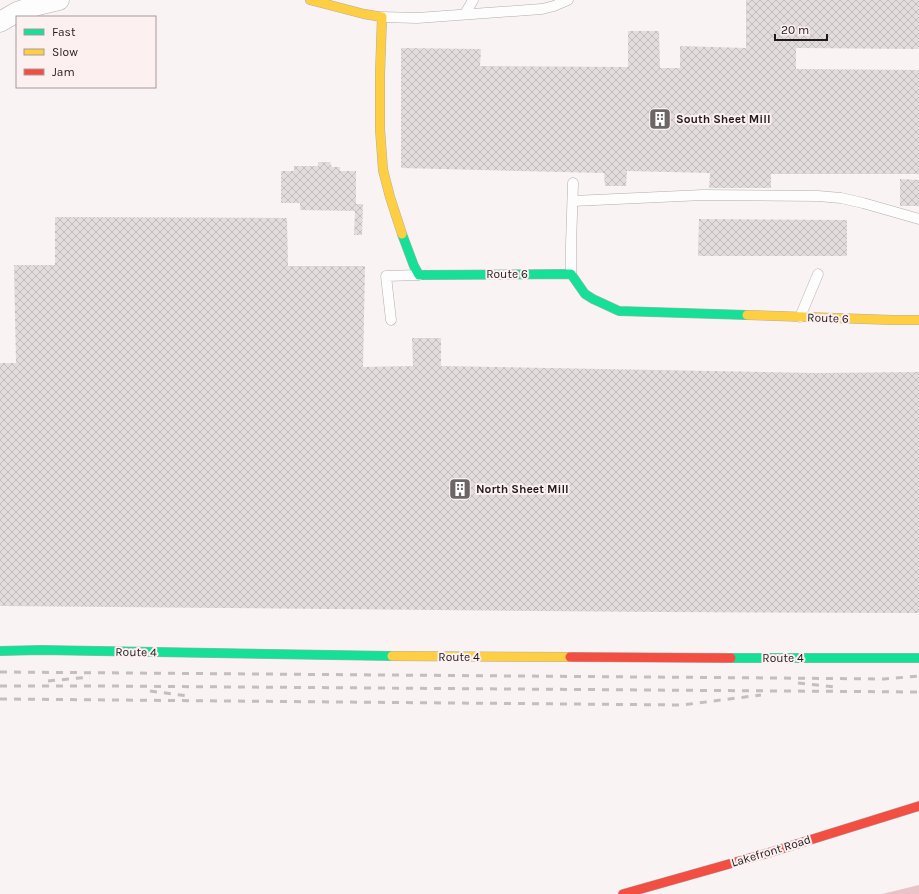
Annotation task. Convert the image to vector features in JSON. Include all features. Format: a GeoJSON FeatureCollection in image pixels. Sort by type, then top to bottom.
{"type":"FeatureCollection","features":[{"type":"Feature","properties":{"kind":"street"},"geometry":{"type":"LineString","coordinates":[[0,22],[17,12],[59,0]]}},
{"type":"Feature","properties":{"kind":"street"},"geometry":{"type":"LineString","coordinates":[[310,0],[364,14],[382,17],[380,129],[383,170],[406,246],[419,275]]}},
{"type":"Feature","properties":{"kind":"street","name":"Route 6"},"geometry":{"type":"LineString","coordinates":[[419,275],[571,274],[585,294],[619,311],[919,320]]}},
{"type":"Feature","properties":{"kind":"street","name":"Route 4"},"geometry":{"type":"LineString","coordinates":[[0,651],[41,650],[449,657],[919,658]]}},
{"type":"Feature","properties":{"kind":"street","name":"Lakefront Road"},"geometry":{"type":"LineString","coordinates":[[623,894],[768,853],[919,806]]}},
{"type":"Feature","properties":{"kind":"lane"},"geometry":{"type":"LineString","coordinates":[[465,14],[473,0]]}},
{"type":"Feature","properties":{"kind":"lane"},"geometry":{"type":"LineString","coordinates":[[382,17],[417,18],[542,9],[568,0]]}},
{"type":"Feature","properties":{"kind":"lane"},"geometry":{"type":"LineString","coordinates":[[571,274],[573,183]]}},
{"type":"Feature","properties":{"kind":"lane"},"geometry":{"type":"LineString","coordinates":[[572,201],[702,195],[818,196],[842,198],[919,218]]}},
{"type":"Feature","properties":{"kind":"lane"},"geometry":{"type":"LineString","coordinates":[[800,317],[818,274]]}},
{"type":"Feature","properties":{"kind":"lane"},"geometry":{"type":"LineString","coordinates":[[391,320],[386,276],[419,275]]}},
{"type":"Feature","properties":{"kind":"shaded area"},"geometry":{"type":"Polygon","coordinates":[[[919,885],[919,894],[882,894],[919,885]]]}},
{"type":"Feature","properties":{"kind":"building","name":"South Sheet Mill"},"geometry":{"type":"Polygon","coordinates":[[[746,0],[919,0],[919,49],[796,48],[796,69],[919,70],[919,174],[771,174],[771,188],[709,188],[710,173],[627,171],[626,186],[605,186],[604,173],[401,168],[401,48],[481,49],[480,66],[628,67],[628,31],[659,31],[660,68],[680,68],[680,46],[746,48],[746,0]]]}},
{"type":"Feature","properties":{"kind":"building"},"geometry":{"type":"Polygon","coordinates":[[[318,162],[330,162],[332,167],[340,167],[340,171],[356,171],[356,204],[363,204],[362,235],[354,235],[355,211],[300,210],[300,203],[281,203],[281,171],[294,171],[294,166],[318,166],[318,162]]]}},
{"type":"Feature","properties":{"kind":"building"},"geometry":{"type":"Polygon","coordinates":[[[900,179],[919,180],[919,206],[900,206],[900,179]]]}},
{"type":"Feature","properties":{"kind":"building","name":"North Sheet Mill"},"geometry":{"type":"Polygon","coordinates":[[[55,217],[287,218],[288,266],[365,266],[363,367],[413,366],[412,338],[441,338],[441,366],[816,373],[919,372],[919,613],[0,606],[0,363],[16,363],[14,265],[55,265],[55,217]]]}},
{"type":"Feature","properties":{"kind":"building"},"geometry":{"type":"Polygon","coordinates":[[[699,219],[847,220],[847,256],[698,256],[699,219]]]}},
{"type":"Feature","properties":{"kind":"railway"},"geometry":{"type":"LineString","coordinates":[[0,672],[884,679],[919,676]]}},
{"type":"Feature","properties":{"kind":"railway"},"geometry":{"type":"LineString","coordinates":[[48,681],[90,677]]}},
{"type":"Feature","properties":{"kind":"railway"},"geometry":{"type":"LineString","coordinates":[[798,683],[836,687]]}},
{"type":"Feature","properties":{"kind":"railway"},"geometry":{"type":"LineString","coordinates":[[0,686],[919,692]]}},
{"type":"Feature","properties":{"kind":"railway"},"geometry":{"type":"LineString","coordinates":[[150,691],[188,696]]}},
{"type":"Feature","properties":{"kind":"railway"},"geometry":{"type":"LineString","coordinates":[[0,699],[682,705],[761,695]]}},
{"type":"Feature","properties":{"kind":"traffic: fast"},"geometry":{"type":"LineString","coordinates":[[402,234],[419,275],[571,274],[585,294],[619,311],[747,315]]}},
{"type":"Feature","properties":{"kind":"traffic: fast"},"geometry":{"type":"LineString","coordinates":[[0,651],[41,650],[392,656]]}},
{"type":"Feature","properties":{"kind":"traffic: fast"},"geometry":{"type":"LineString","coordinates":[[731,658],[919,658]]}},
{"type":"Feature","properties":{"kind":"traffic: slow"},"geometry":{"type":"LineString","coordinates":[[310,0],[364,14],[382,17],[380,129],[383,170],[402,234]]}},
{"type":"Feature","properties":{"kind":"traffic: slow"},"geometry":{"type":"LineString","coordinates":[[747,315],[919,320]]}},
{"type":"Feature","properties":{"kind":"traffic: slow"},"geometry":{"type":"LineString","coordinates":[[392,656],[570,657]]}},
{"type":"Feature","properties":{"kind":"traffic: jam"},"geometry":{"type":"LineString","coordinates":[[570,657],[731,658]]}},
{"type":"Feature","properties":{"kind":"traffic: jam"},"geometry":{"type":"LineString","coordinates":[[623,894],[768,853],[919,806]]}},
{"type":"Feature","properties":{"kind":"place","name":"South Sheet Mill"},"geometry":{"type":"Point","coordinates":[660,119]}},
{"type":"Feature","properties":{"kind":"place","name":"North Sheet Mill"},"geometry":{"type":"Point","coordinates":[460,489]}}]}
